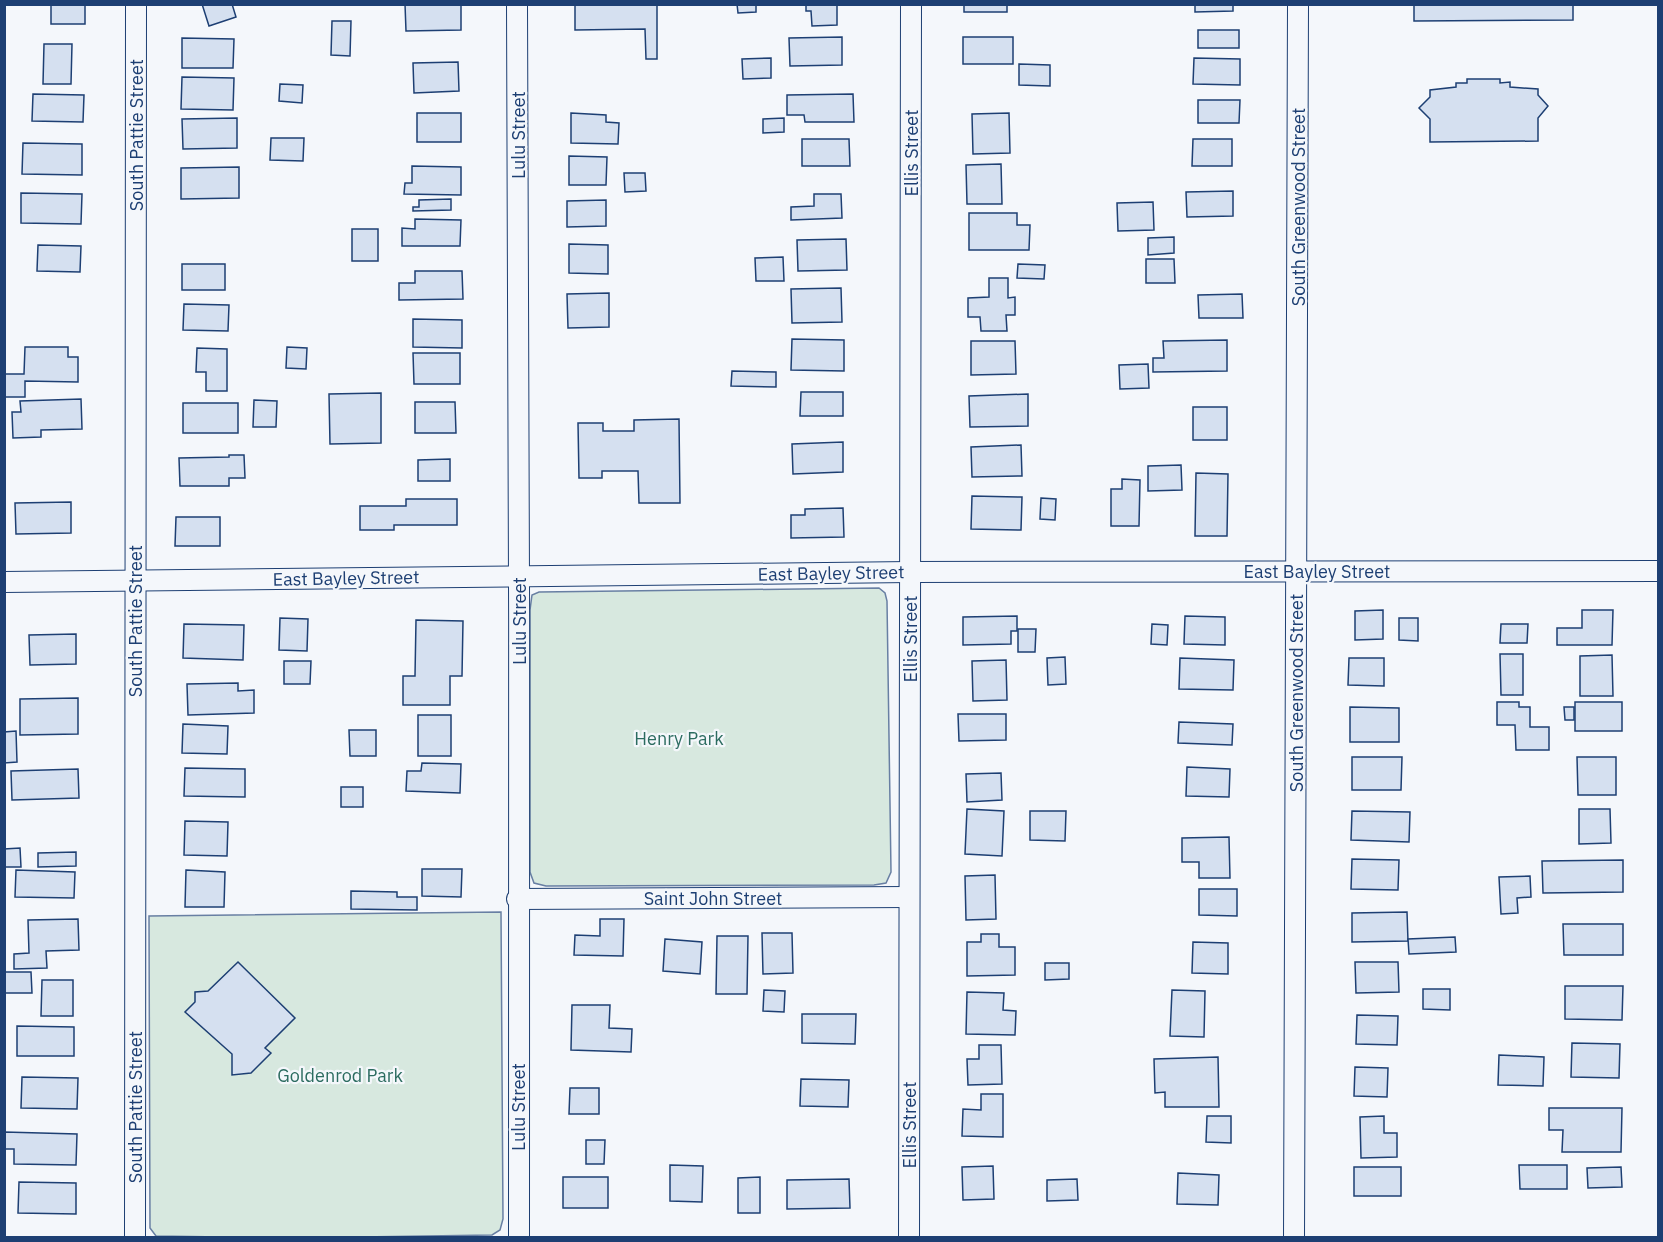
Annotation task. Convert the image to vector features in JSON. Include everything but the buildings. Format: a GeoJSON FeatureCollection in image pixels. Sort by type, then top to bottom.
{"type":"FeatureCollection","features":[{"type":"Feature","properties":{"kind":"street","name":"South Pattie Street"},"geometry":{"type":"LineString","coordinates":[[135,1238],[136,4]]}},
{"type":"Feature","properties":{"kind":"street","name":"Lulu Street"},"geometry":{"type":"LineString","coordinates":[[517,4],[519,1238]]}},
{"type":"Feature","properties":{"kind":"street","name":"Ellis Street"},"geometry":{"type":"LineString","coordinates":[[909,1238],[911,4]]}},
{"type":"Feature","properties":{"kind":"street","name":"South Greenwood Street"},"geometry":{"type":"LineString","coordinates":[[1294,1238],[1298,4]]}},
{"type":"Feature","properties":{"kind":"street","name":"East Bayley Street"},"geometry":{"type":"LineString","coordinates":[[4,582],[910,572],[1659,571]]}},
{"type":"Feature","properties":{"kind":"street","name":"Saint John Street"},"geometry":{"type":"LineString","coordinates":[[517,900],[909,897]]}},
{"type":"Feature","properties":{"kind":"green space","name":"Henry Park"},"geometry":{"type":"Polygon","coordinates":[[[879,588],[885,593],[887,601],[891,872],[886,883],[874,885],[546,886],[534,883],[530,872],[530,610],[532,595],[539,592],[879,588]]]}},
{"type":"Feature","properties":{"kind":"green space","name":"Goldenrod Park"},"geometry":{"type":"Polygon","coordinates":[[[501,912],[503,1219],[500,1230],[492,1235],[293,1238],[156,1236],[150,1228],[149,916],[501,912]]]}}]}
